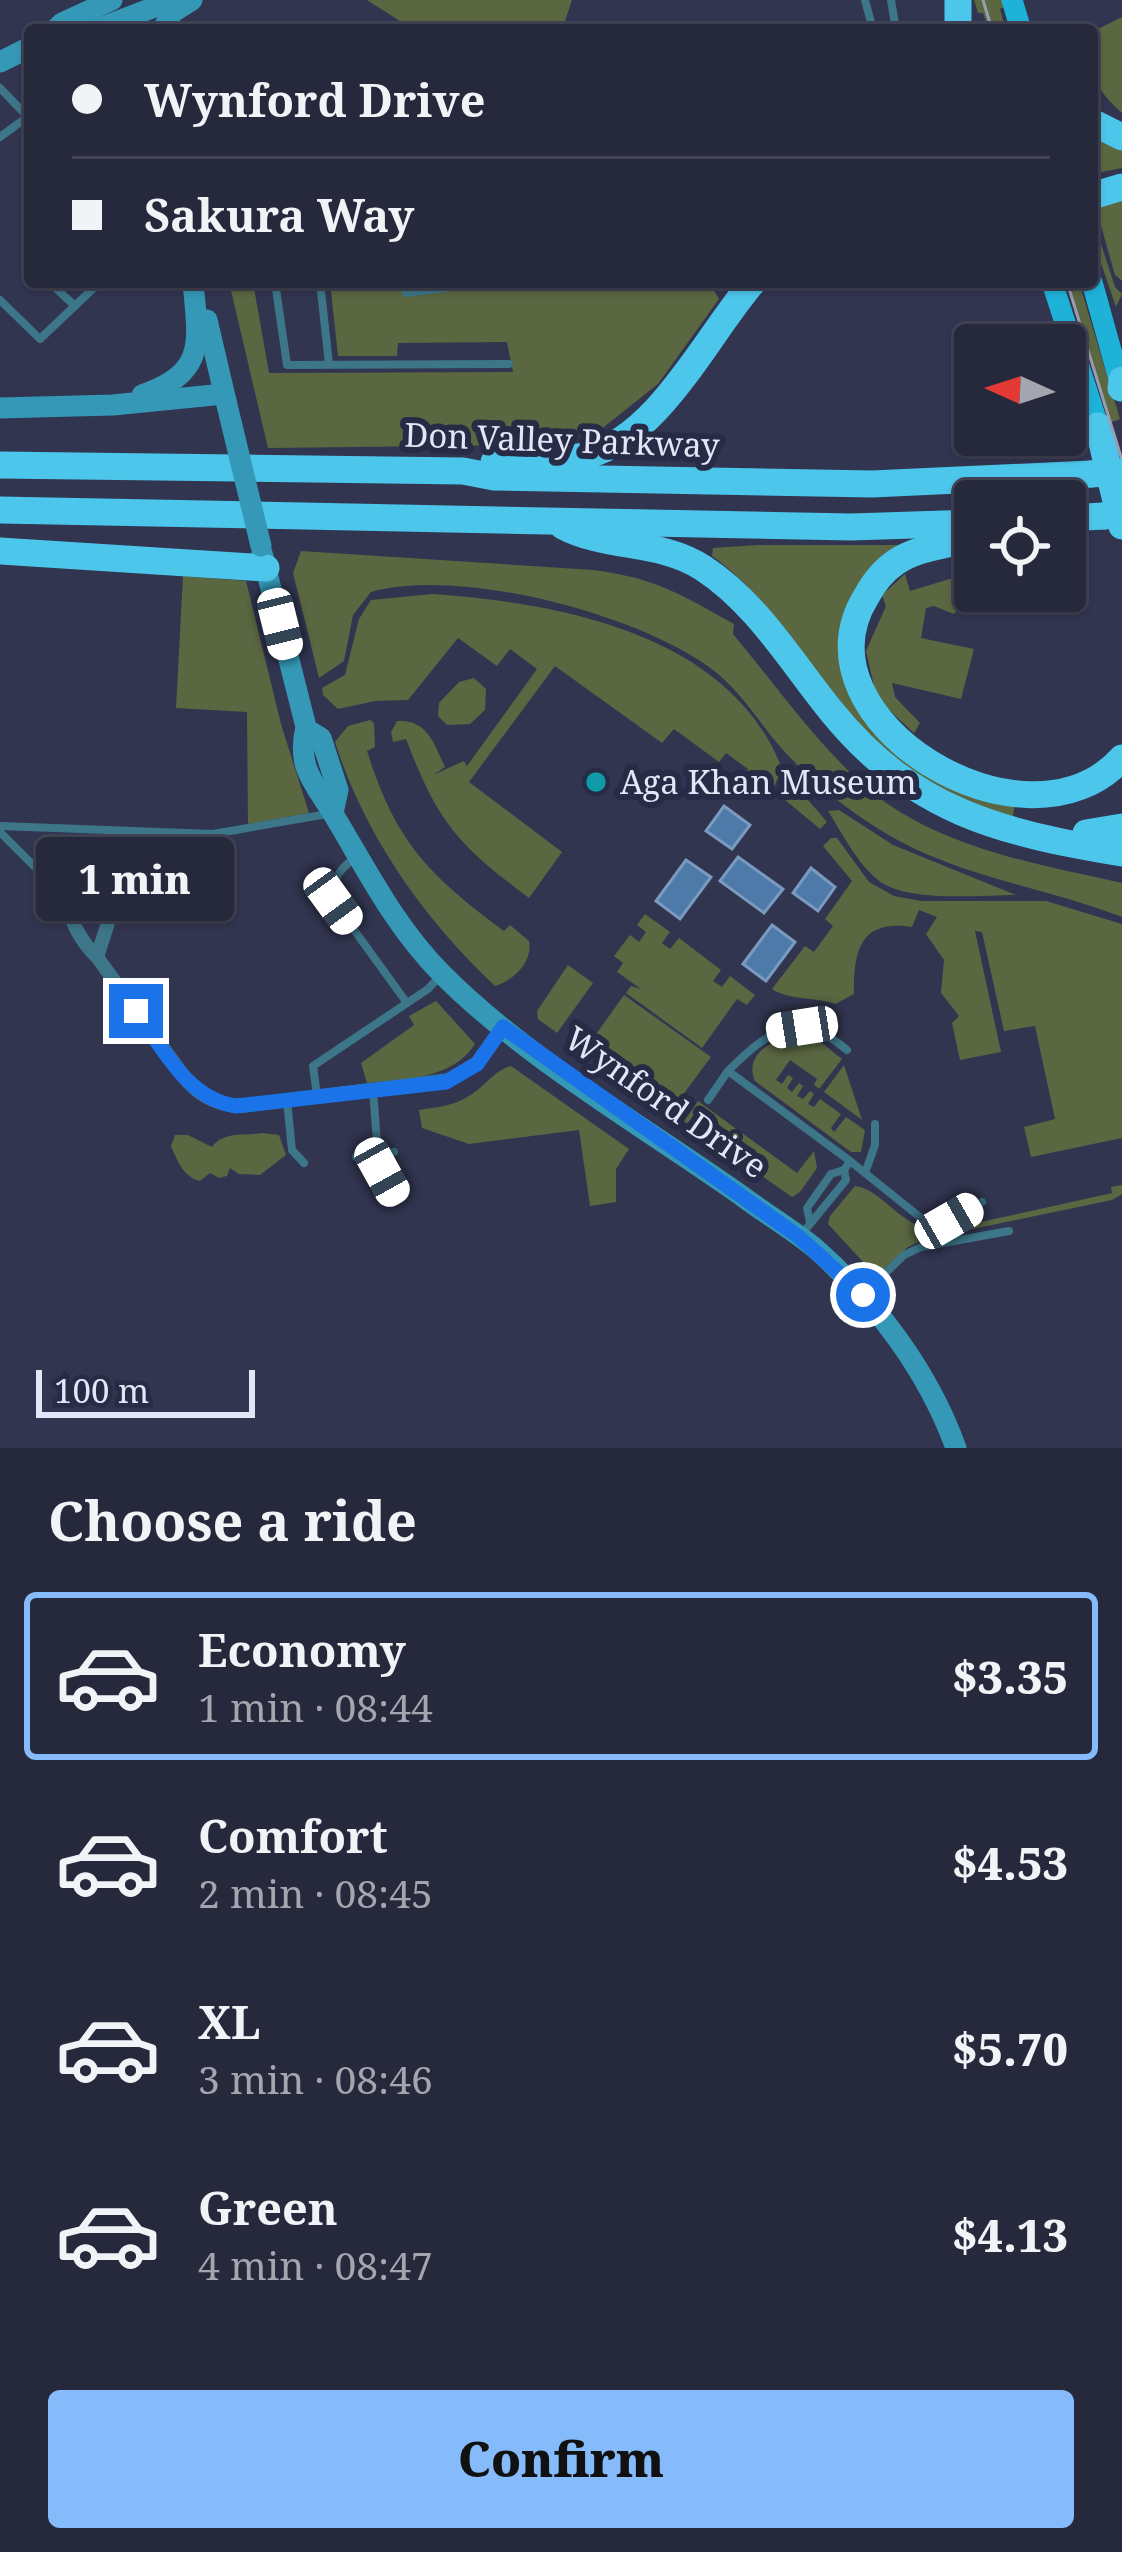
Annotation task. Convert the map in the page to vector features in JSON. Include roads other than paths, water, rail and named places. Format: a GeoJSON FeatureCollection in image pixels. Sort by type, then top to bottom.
{"type":"FeatureCollection","features":[{"type":"Feature","properties":{"kind":"highway"},"geometry":{"type":"LineString","coordinates":[[463,471],[501,460],[588,455],[632,434],[655,412],[748,288]]}},
{"type":"Feature","properties":{"kind":"highway"},"geometry":{"type":"LineString","coordinates":[[1086,517],[1118,516],[1098,426]]}},
{"type":"Feature","properties":{"kind":"highway","name":"Don Valley Parkway"},"geometry":{"type":"LineString","coordinates":[[0,465],[463,471],[494,476],[872,484],[1122,472]]}},
{"type":"Feature","properties":{"kind":"highway"},"geometry":{"type":"LineString","coordinates":[[0,509],[851,526],[954,524]]}},
{"type":"Feature","properties":{"kind":"highway"},"geometry":{"type":"LineString","coordinates":[[551,520],[587,538],[640,546],[703,567],[758,616],[857,740],[914,787],[1007,832],[1122,853]]}},
{"type":"Feature","properties":{"kind":"highway"},"geometry":{"type":"LineString","coordinates":[[954,542],[917,550],[892,564],[865,598],[854,626],[854,668],[877,715],[915,754],[951,776],[1019,796],[1064,794],[1089,786],[1122,758]]}},
{"type":"Feature","properties":{"kind":"highway"},"geometry":{"type":"LineString","coordinates":[[0,551],[263,557]]}},
{"type":"Feature","properties":{"kind":"highway"},"geometry":{"type":"LineString","coordinates":[[963,814],[1122,836]]}},
{"type":"Feature","properties":{"kind":"highway"},"geometry":{"type":"LineString","coordinates":[[1086,833],[1122,827]]}},
{"type":"Feature","properties":{"kind":"main road"},"geometry":{"type":"LineString","coordinates":[[1054,288],[1098,426]]}},
{"type":"Feature","properties":{"kind":"main road"},"geometry":{"type":"LineString","coordinates":[[1094,288],[1122,386]]}},
{"type":"Feature","properties":{"kind":"street"},"geometry":{"type":"LineString","coordinates":[[61,24],[112,0]]}},
{"type":"Feature","properties":{"kind":"street"},"geometry":{"type":"LineString","coordinates":[[131,15],[173,0]]}},
{"type":"Feature","properties":{"kind":"street"},"geometry":{"type":"LineString","coordinates":[[165,24],[172,12],[192,0]]}},
{"type":"Feature","properties":{"kind":"street"},"geometry":{"type":"LineString","coordinates":[[113,405],[174,381],[194,362],[199,348],[195,288]]}},
{"type":"Feature","properties":{"kind":"street","name":"Wynford Drive"},"geometry":{"type":"LineString","coordinates":[[197,288],[306,729],[301,744],[308,770],[317,795],[333,813],[390,911],[442,974],[503,1027],[805,1229],[910,1356],[956,1448]]}},
{"type":"Feature","properties":{"kind":"street"},"geometry":{"type":"LineString","coordinates":[[0,408],[225,398]]}},
{"type":"Feature","properties":{"kind":"street"},"geometry":{"type":"LineString","coordinates":[[98,957],[115,901],[109,886],[89,880],[75,886],[68,899],[68,917],[196,1091],[214,1102],[236,1106],[440,1083],[479,1061],[503,1027]]}},
{"type":"Feature","properties":{"kind":"lane"},"geometry":{"type":"LineString","coordinates":[[0,88],[24,111]]}},
{"type":"Feature","properties":{"kind":"lane"},"geometry":{"type":"LineString","coordinates":[[0,137],[24,118]]}},
{"type":"Feature","properties":{"kind":"lane"},"geometry":{"type":"LineString","coordinates":[[56,288],[75,306]]}},
{"type":"Feature","properties":{"kind":"lane"},"geometry":{"type":"LineString","coordinates":[[0,300],[40,339],[94,288]]}},
{"type":"Feature","properties":{"kind":"lane"},"geometry":{"type":"LineString","coordinates":[[276,288],[287,364],[509,364]]}},
{"type":"Feature","properties":{"kind":"lane"},"geometry":{"type":"LineString","coordinates":[[321,288],[329,364]]}},
{"type":"Feature","properties":{"kind":"lane"},"geometry":{"type":"LineString","coordinates":[[406,293],[444,288]]}},
{"type":"Feature","properties":{"kind":"lane"},"geometry":{"type":"LineString","coordinates":[[0,829],[213,834],[333,813]]}},
{"type":"Feature","properties":{"kind":"lane"},"geometry":{"type":"LineString","coordinates":[[0,829],[68,899]]}},
{"type":"Feature","properties":{"kind":"lane"},"geometry":{"type":"LineString","coordinates":[[356,857],[340,869],[332,886],[333,901],[406,1003]]}},
{"type":"Feature","properties":{"kind":"lane"},"geometry":{"type":"LineString","coordinates":[[317,1097],[313,1066],[442,974]]}},
{"type":"Feature","properties":{"kind":"lane"},"geometry":{"type":"LineString","coordinates":[[708,1100],[728,1071],[773,1032],[802,1027],[821,1030],[847,1049]]}},
{"type":"Feature","properties":{"kind":"lane"},"geometry":{"type":"LineString","coordinates":[[728,1071],[921,1218],[949,1221],[982,1202]]}},
{"type":"Feature","properties":{"kind":"lane"},"geometry":{"type":"LineString","coordinates":[[373,1091],[378,1154],[395,1197]]}},
{"type":"Feature","properties":{"kind":"lane"},"geometry":{"type":"LineString","coordinates":[[286,1101],[292,1150],[304,1163]]}},
{"type":"Feature","properties":{"kind":"lane"},"geometry":{"type":"LineString","coordinates":[[865,1173],[875,1124]]}},
{"type":"Feature","properties":{"kind":"lane"},"geometry":{"type":"LineString","coordinates":[[356,1157],[394,1152]]}},
{"type":"Feature","properties":{"kind":"lane"},"geometry":{"type":"LineString","coordinates":[[805,1229],[807,1208],[832,1174],[847,1166]]}},
{"type":"Feature","properties":{"kind":"lane"},"geometry":{"type":"LineString","coordinates":[[805,1229],[819,1218],[846,1180],[847,1166]]}},
{"type":"Feature","properties":{"kind":"lane"},"geometry":{"type":"LineString","coordinates":[[863,1295],[904,1256],[921,1247],[1009,1231]]}},
{"type":"Feature","properties":{"kind":"water"},"geometry":{"type":"Polygon","coordinates":[[[724,806],[750,825],[732,849],[706,831],[724,806]]]}},
{"type":"Feature","properties":{"kind":"water"},"geometry":{"type":"Polygon","coordinates":[[[738,857],[783,889],[764,913],[720,881],[738,857]]]}},
{"type":"Feature","properties":{"kind":"water"},"geometry":{"type":"Polygon","coordinates":[[[686,860],[711,877],[680,919],[656,901],[686,860]]]}},
{"type":"Feature","properties":{"kind":"water"},"geometry":{"type":"Polygon","coordinates":[[[811,868],[835,887],[818,911],[793,893],[811,868]]]}},
{"type":"Feature","properties":{"kind":"water"},"geometry":{"type":"Polygon","coordinates":[[[772,925],[795,942],[766,981],[743,964],[772,925]]]}},
{"type":"Feature","properties":{"kind":"tram line"},"geometry":{"type":"LineString","coordinates":[[983,0],[990,24]]}},
{"type":"Feature","properties":{"kind":"tram line"},"geometry":{"type":"LineString","coordinates":[[1069,288],[1122,460]]}},
{"type":"Feature","properties":{"kind":"place","name":"Aga Khan Museum"},"geometry":{"type":"Point","coordinates":[596,782]}}]}
